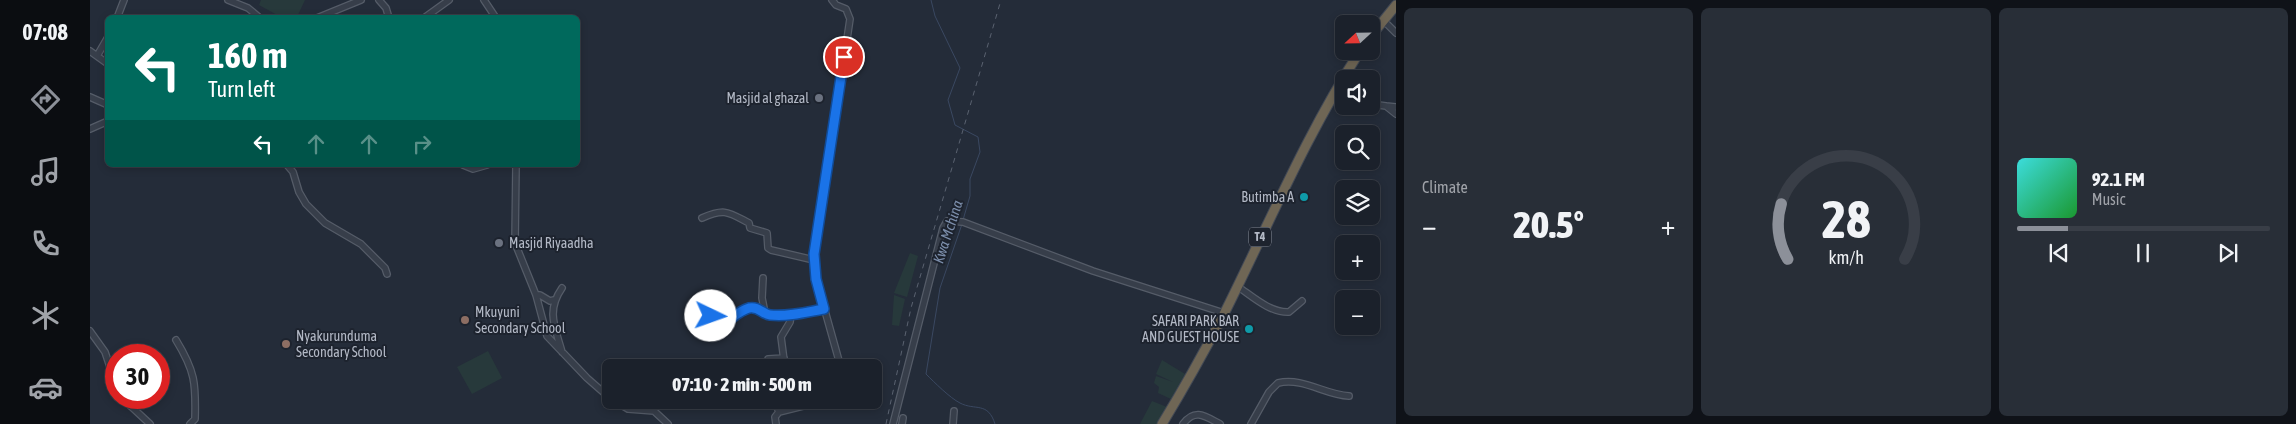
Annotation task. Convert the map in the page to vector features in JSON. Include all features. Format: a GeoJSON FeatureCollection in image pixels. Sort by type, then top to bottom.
{"type":"FeatureCollection","features":[{"type":"Feature","properties":{"kind":"highway"},"geometry":{"type":"LineString","coordinates":[[1380,26],[1396,5]]}},
{"type":"Feature","properties":{"kind":"highway","name":"T4"},"geometry":{"type":"LineString","coordinates":[[1162,424],[1224,313],[1285,185],[1335,100]]}},
{"type":"Feature","properties":{"kind":"street"},"geometry":{"type":"LineString","coordinates":[[118,15],[124,0]]}},
{"type":"Feature","properties":{"kind":"street"},"geometry":{"type":"LineString","coordinates":[[228,0],[248,8],[256,15]]}},
{"type":"Feature","properties":{"kind":"street"},"geometry":{"type":"LineString","coordinates":[[324,15],[361,0]]}},
{"type":"Feature","properties":{"kind":"street"},"geometry":{"type":"LineString","coordinates":[[379,0],[386,8],[388,15]]}},
{"type":"Feature","properties":{"kind":"street"},"geometry":{"type":"LineString","coordinates":[[428,15],[449,0]]}},
{"type":"Feature","properties":{"kind":"street"},"geometry":{"type":"LineString","coordinates":[[484,0],[494,15]]}},
{"type":"Feature","properties":{"kind":"street"},"geometry":{"type":"LineString","coordinates":[[832,0],[836,5],[846,9],[850,19],[814,260],[816,279],[838,359]]}},
{"type":"Feature","properties":{"kind":"street"},"geometry":{"type":"LineString","coordinates":[[1384,21],[1396,33]]}},
{"type":"Feature","properties":{"kind":"street"},"geometry":{"type":"LineString","coordinates":[[97,56],[105,42]]}},
{"type":"Feature","properties":{"kind":"street"},"geometry":{"type":"LineString","coordinates":[[90,51],[105,62]]}},
{"type":"Feature","properties":{"kind":"street"},"geometry":{"type":"LineString","coordinates":[[90,97],[105,104]]}},
{"type":"Feature","properties":{"kind":"street"},"geometry":{"type":"LineString","coordinates":[[1380,105],[1396,107]]}},
{"type":"Feature","properties":{"kind":"street"},"geometry":{"type":"LineString","coordinates":[[1386,106],[1396,114]]}},
{"type":"Feature","properties":{"kind":"street"},"geometry":{"type":"LineString","coordinates":[[90,129],[105,122]]}},
{"type":"Feature","properties":{"kind":"street"},"geometry":{"type":"LineString","coordinates":[[289,167],[306,204],[325,223],[361,244],[385,268],[387,274]]}},
{"type":"Feature","properties":{"kind":"street"},"geometry":{"type":"LineString","coordinates":[[468,167],[474,169],[480,167]]}},
{"type":"Feature","properties":{"kind":"street"},"geometry":{"type":"LineString","coordinates":[[516,167],[515,244],[536,295],[547,336],[563,354],[602,390]]}},
{"type":"Feature","properties":{"kind":"street"},"geometry":{"type":"LineString","coordinates":[[702,218],[718,212],[733,213],[749,223],[750,228],[767,233],[768,248],[771,250],[814,260]]}},
{"type":"Feature","properties":{"kind":"street"},"geometry":{"type":"LineString","coordinates":[[893,424],[943,228],[947,221],[963,222],[1093,271],[1224,313]]}},
{"type":"Feature","properties":{"kind":"street"},"geometry":{"type":"LineString","coordinates":[[763,278],[762,293],[765,313]]}},
{"type":"Feature","properties":{"kind":"street"},"geometry":{"type":"LineString","coordinates":[[1237,286],[1261,302],[1280,311],[1289,312],[1302,302]]}},
{"type":"Feature","properties":{"kind":"street"},"geometry":{"type":"LineString","coordinates":[[562,288],[554,300],[553,316],[563,354]]}},
{"type":"Feature","properties":{"kind":"street"},"geometry":{"type":"LineString","coordinates":[[536,295],[540,295],[550,301],[554,300]]}},
{"type":"Feature","properties":{"kind":"street"},"geometry":{"type":"LineString","coordinates":[[711,316],[719,317],[726,322],[734,314],[750,308],[756,308],[771,315],[791,315],[824,309]]}},
{"type":"Feature","properties":{"kind":"street"},"geometry":{"type":"LineString","coordinates":[[768,359],[784,358],[782,334],[790,322],[791,315]]}},
{"type":"Feature","properties":{"kind":"street"},"geometry":{"type":"LineString","coordinates":[[90,331],[105,352]]}},
{"type":"Feature","properties":{"kind":"street"},"geometry":{"type":"LineString","coordinates":[[176,340],[194,376],[195,419],[190,424]]}},
{"type":"Feature","properties":{"kind":"street"},"geometry":{"type":"LineString","coordinates":[[1252,424],[1268,392],[1278,383],[1308,385],[1331,394],[1349,396]]}},
{"type":"Feature","properties":{"kind":"street"},"geometry":{"type":"LineString","coordinates":[[134,409],[150,424]]}},
{"type":"Feature","properties":{"kind":"street"},"geometry":{"type":"LineString","coordinates":[[628,409],[654,411],[668,424]]}},
{"type":"Feature","properties":{"kind":"street"},"geometry":{"type":"LineString","coordinates":[[776,424],[775,417],[779,412],[791,409]]}},
{"type":"Feature","properties":{"kind":"street"},"geometry":{"type":"LineString","coordinates":[[953,424],[954,411]]}},
{"type":"Feature","properties":{"kind":"street"},"geometry":{"type":"LineString","coordinates":[[1183,424],[1191,415],[1198,413],[1220,424]]}},
{"type":"Feature","properties":{"kind":"shaded area"},"geometry":{"type":"Polygon","coordinates":[[[261,0],[305,0],[298,15],[277,15],[259,5],[261,0]]]}},
{"type":"Feature","properties":{"kind":"shaded area"},"geometry":{"type":"Polygon","coordinates":[[[910,253],[918,256],[907,297],[894,293],[910,253]]]}},
{"type":"Feature","properties":{"kind":"shaded area"},"geometry":{"type":"Polygon","coordinates":[[[894,295],[905,299],[899,326],[892,325],[894,295]]]}},
{"type":"Feature","properties":{"kind":"shaded area"},"geometry":{"type":"Polygon","coordinates":[[[488,351],[502,378],[472,394],[457,367],[488,351]]]}},
{"type":"Feature","properties":{"kind":"shaded area"},"geometry":{"type":"Polygon","coordinates":[[[1162,360],[1185,374],[1171,399],[1158,393],[1159,387],[1154,383],[1156,376],[1173,382],[1156,374],[1162,360]]]}},
{"type":"Feature","properties":{"kind":"shaded area"},"geometry":{"type":"Polygon","coordinates":[[[1152,401],[1167,407],[1157,424],[1140,424],[1152,401]]]}},
{"type":"Feature","properties":{"kind":"waterway","name":"Kwa Mchina"},"geometry":{"type":"LineString","coordinates":[[931,0],[935,16],[960,68],[948,100],[955,125],[978,137],[980,152],[970,179],[970,196],[963,220]]}},
{"type":"Feature","properties":{"kind":"waterway","name":"Kwa Mchina"},"geometry":{"type":"LineString","coordinates":[[962,224],[940,288],[926,374],[956,401],[985,409],[989,412],[995,424]]}},
{"type":"Feature","properties":{"kind":"railway"},"geometry":{"type":"LineString","coordinates":[[886,424],[911,308],[1001,0]]}},
{"type":"Feature","properties":{"kind":"place","name":"Masjid al ghazal"},"geometry":{"type":"Point","coordinates":[819,98]}},
{"type":"Feature","properties":{"kind":"place","name":"Butimba A"},"geometry":{"type":"Point","coordinates":[1304,197]}},
{"type":"Feature","properties":{"kind":"place","name":"Masjid Riyaadha"},"geometry":{"type":"Point","coordinates":[499,243]}},
{"type":"Feature","properties":{"kind":"place","name":"Mkuyuni Secondary School"},"geometry":{"type":"Point","coordinates":[465,320]}},
{"type":"Feature","properties":{"kind":"place","name":"SAFARI PARK BAR AND GUEST HOUSE"},"geometry":{"type":"Point","coordinates":[1249,329]}},
{"type":"Feature","properties":{"kind":"place","name":"Nyakurunduma Secondary School"},"geometry":{"type":"Point","coordinates":[286,344]}},
{"type":"Feature","properties":{"kind":"route"},"geometry":{"type":"LineString","coordinates":[[711,316],[722,318],[726,322],[734,314],[750,308],[760,309],[768,315],[791,315],[824,309],[816,279],[814,254],[844,57]]}}]}
